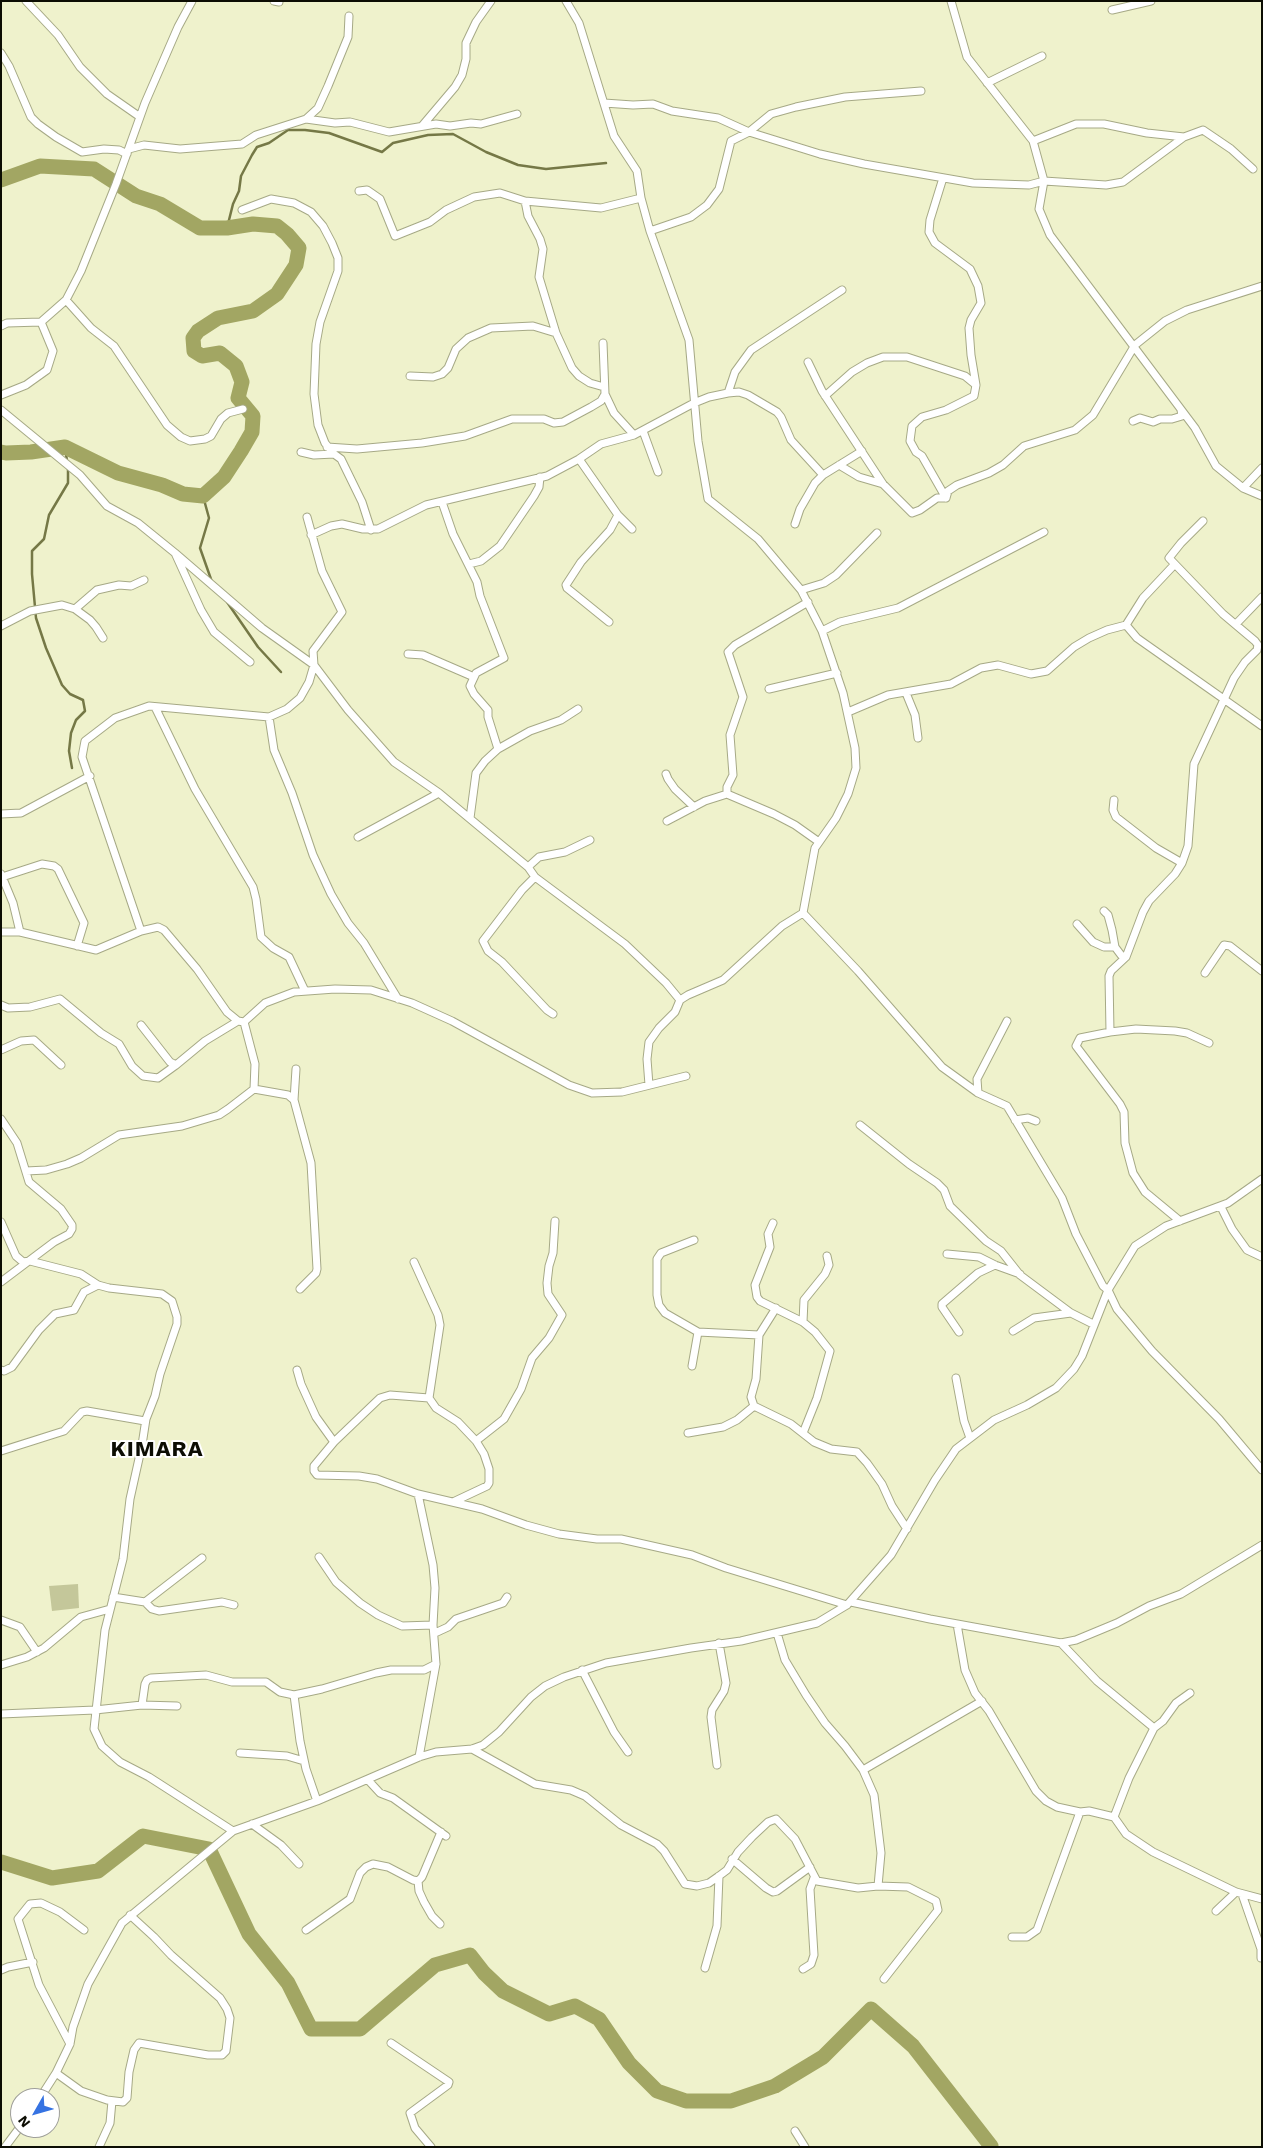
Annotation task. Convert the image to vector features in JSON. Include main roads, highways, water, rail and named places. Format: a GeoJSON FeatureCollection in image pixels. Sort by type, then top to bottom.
{"type":"FeatureCollection","features":[{"type":"Feature","properties":{"kind":"waterway"},"geometry":{"type":"LineString","coordinates":[[227,228],[233,204],[239,191],[241,176],[252,155],[257,147],[269,143],[288,130],[329,133],[382,152],[393,143],[428,135],[453,134],[486,152],[518,165],[546,169],[606,163]]}},
{"type":"Feature","properties":{"kind":"waterway"},"geometry":{"type":"LineString","coordinates":[[1,180],[40,166],[94,169],[136,196],[160,204],[200,228],[227,228],[253,224],[277,226],[299,248],[296,265],[277,294],[253,311],[218,318],[198,331],[193,338],[194,351],[202,356],[220,353],[236,366],[242,382],[238,398],[253,416],[252,432],[241,451],[224,477],[203,496],[183,494],[162,485],[118,473],[65,447],[31,452],[1,452]]}},
{"type":"Feature","properties":{"kind":"waterway"},"geometry":{"type":"LineString","coordinates":[[65,447],[67,461]]}},
{"type":"Feature","properties":{"kind":"waterway"},"geometry":{"type":"LineString","coordinates":[[68,467],[68,483],[49,515],[44,539],[32,551],[32,574],[36,618],[46,648],[62,685],[70,694],[83,700],[85,711],[76,720],[71,733],[69,751],[72,768]]}},
{"type":"Feature","properties":{"kind":"waterway"},"geometry":{"type":"LineString","coordinates":[[203,496],[209,518],[200,548],[212,582]]}},
{"type":"Feature","properties":{"kind":"waterway"},"geometry":{"type":"LineString","coordinates":[[227,602],[258,647],[281,672]]}},
{"type":"Feature","properties":{"kind":"waterway"},"geometry":{"type":"LineString","coordinates":[[1,1862],[52,1878],[98,1871],[143,1836],[209,1849],[249,1934],[288,1983],[311,2029],[360,2029],[435,1965],[470,1955],[484,1973],[503,1991],[549,2014],[575,2006],[599,2019],[629,2063],[657,2091],[686,2101],[731,2101],[775,2086],[823,2057],[871,2009],[913,2046],[991,2146]]}},
{"type":"Feature","properties":{"kind":"district","name":"KIMARA"},"geometry":{"type":"Point","coordinates":[157,1450]}}]}
